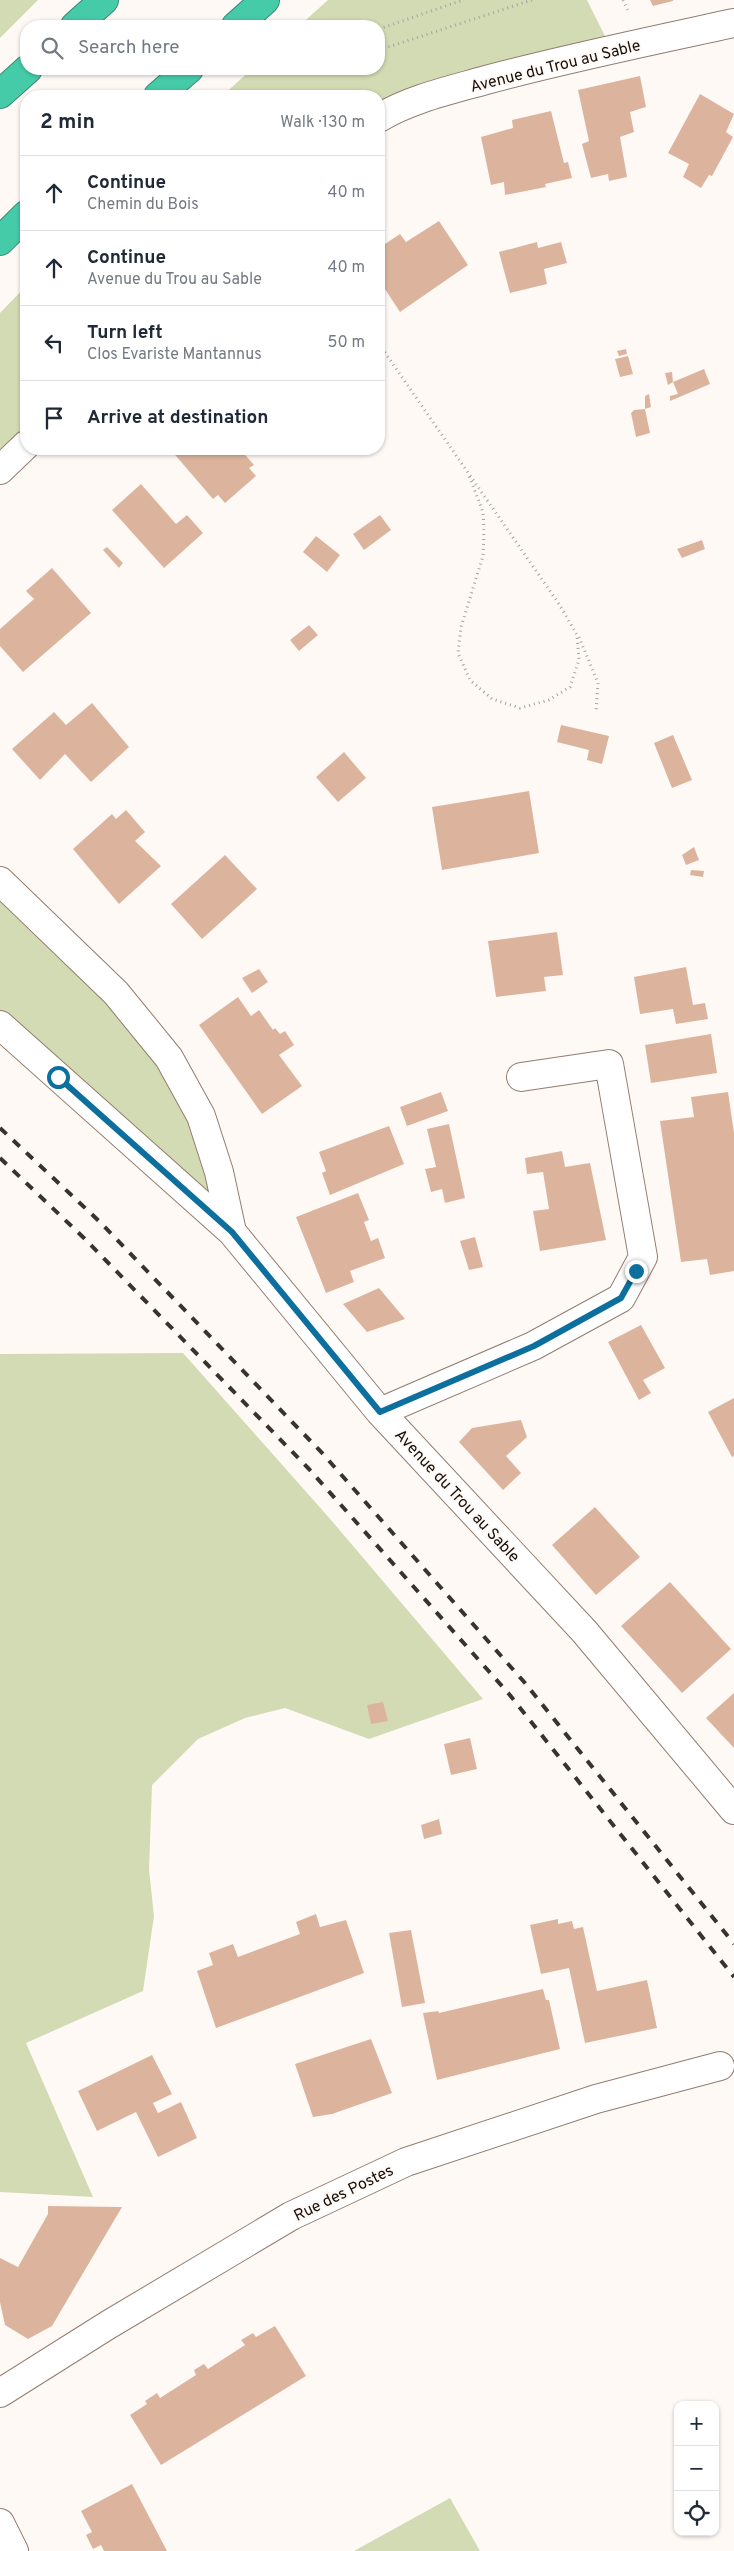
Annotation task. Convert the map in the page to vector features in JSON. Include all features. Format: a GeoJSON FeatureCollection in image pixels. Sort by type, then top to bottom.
{"type":"FeatureCollection","features":[{"type":"Feature","properties":{"kind":"highway"},"geometry":{"type":"LineString","coordinates":[[82,20],[104,0]]}},
{"type":"Feature","properties":{"kind":"highway"},"geometry":{"type":"LineString","coordinates":[[243,20],[265,0]]}},
{"type":"Feature","properties":{"kind":"highway"},"geometry":{"type":"LineString","coordinates":[[0,94],[21,75]]}},
{"type":"Feature","properties":{"kind":"highway"},"geometry":{"type":"LineString","coordinates":[[165,90],[182,75]]}},
{"type":"Feature","properties":{"kind":"highway"},"geometry":{"type":"LineString","coordinates":[[0,240],[20,221]]}},
{"type":"Feature","properties":{"kind":"street","name":"Avenue du Trou au Sable"},"geometry":{"type":"LineString","coordinates":[[385,114],[447,91],[528,69],[734,23]]}},
{"type":"Feature","properties":{"kind":"street"},"geometry":{"type":"LineString","coordinates":[[0,470],[20,450]]}},
{"type":"Feature","properties":{"kind":"street","name":"Avenue du Trou au Sable"},"geometry":{"type":"LineString","coordinates":[[0,881],[116,993],[170,1058],[201,1116],[219,1172],[232,1232],[380,1412],[584,1631],[734,1810]]}},
{"type":"Feature","properties":{"kind":"street"},"geometry":{"type":"LineString","coordinates":[[0,1025],[232,1232]]}},
{"type":"Feature","properties":{"kind":"street"},"geometry":{"type":"LineString","coordinates":[[380,1412],[534,1346],[621,1298],[643,1258],[609,1064],[521,1077]]}},
{"type":"Feature","properties":{"kind":"street","name":"Rue des Postes"},"geometry":{"type":"LineString","coordinates":[[0,2394],[108,2325],[291,2216],[406,2162],[596,2098],[720,2066]]}},
{"type":"Feature","properties":{"kind":"street"},"geometry":{"type":"LineString","coordinates":[[0,2523],[14,2551]]}},
{"type":"Feature","properties":{"kind":"path"},"geometry":{"type":"LineString","coordinates":[[385,27],[463,0]]}},
{"type":"Feature","properties":{"kind":"path"},"geometry":{"type":"LineString","coordinates":[[385,48],[532,0]]}},
{"type":"Feature","properties":{"kind":"path"},"geometry":{"type":"LineString","coordinates":[[385,353],[559,604],[577,635],[598,683],[596,712]]}},
{"type":"Feature","properties":{"kind":"path"},"geometry":{"type":"LineString","coordinates":[[468,473],[482,512],[484,532],[483,556],[461,627],[458,654],[470,680],[492,699],[520,708],[549,700],[570,687],[579,660],[577,635]]}},
{"type":"Feature","properties":{"kind":"green space"},"geometry":{"type":"Polygon","coordinates":[[[0,0],[38,0],[0,38],[0,0]]]}},
{"type":"Feature","properties":{"kind":"green space"},"geometry":{"type":"Polygon","coordinates":[[[328,0],[587,0],[612,50],[385,116],[385,90],[229,90],[245,75],[385,75],[385,20],[306,20],[328,0]]]}},
{"type":"Feature","properties":{"kind":"green space"},"geometry":{"type":"Polygon","coordinates":[[[20,292],[20,451],[0,470],[0,313],[20,292]]]}},
{"type":"Feature","properties":{"kind":"green space"},"geometry":{"type":"Polygon","coordinates":[[[0,881],[169,1058],[232,1232],[0,1025],[0,881]]]}},
{"type":"Feature","properties":{"kind":"green space"},"geometry":{"type":"Polygon","coordinates":[[[183,1353],[331,1520],[483,1699],[369,1739],[285,1708],[245,1718],[198,1739],[152,1785],[149,1870],[154,1916],[143,1991],[26,2043],[93,2197],[0,2192],[0,1354],[183,1353]]]}},
{"type":"Feature","properties":{"kind":"green space"},"geometry":{"type":"Polygon","coordinates":[[[450,2498],[480,2551],[354,2551],[450,2498]]]}},
{"type":"Feature","properties":{"kind":"building"},"geometry":{"type":"Polygon","coordinates":[[[650,0],[673,0],[673,1],[653,6],[650,0]]]}},
{"type":"Feature","properties":{"kind":"building"},"geometry":{"type":"Polygon","coordinates":[[[640,76],[646,107],[630,112],[634,132],[620,137],[627,177],[609,181],[608,174],[591,178],[582,144],[589,141],[578,90],[640,76]]]}},
{"type":"Feature","properties":{"kind":"building"},"geometry":{"type":"Polygon","coordinates":[[[700,94],[734,114],[726,132],[733,137],[712,176],[709,175],[701,188],[683,177],[689,164],[668,153],[700,94]]]}},
{"type":"Feature","properties":{"kind":"building"},"geometry":{"type":"Polygon","coordinates":[[[551,111],[564,163],[568,162],[572,178],[545,184],[546,187],[505,195],[504,182],[491,185],[481,137],[513,128],[512,120],[551,111]]]}},
{"type":"Feature","properties":{"kind":"building"},"geometry":{"type":"Polygon","coordinates":[[[439,221],[468,265],[400,312],[385,289],[385,244],[400,234],[406,242],[439,221]]]}},
{"type":"Feature","properties":{"kind":"building"},"geometry":{"type":"Polygon","coordinates":[[[537,242],[538,248],[561,242],[567,263],[544,269],[547,284],[510,293],[499,252],[537,242]]]}},
{"type":"Feature","properties":{"kind":"building"},"geometry":{"type":"Polygon","coordinates":[[[626,349],[627,354],[619,356],[617,351],[626,349]]]}},
{"type":"Feature","properties":{"kind":"building"},"geometry":{"type":"Polygon","coordinates":[[[628,356],[633,374],[620,377],[615,359],[628,356]]]}},
{"type":"Feature","properties":{"kind":"building"},"geometry":{"type":"Polygon","coordinates":[[[704,369],[710,384],[670,401],[670,396],[678,394],[673,382],[704,369]]]}},
{"type":"Feature","properties":{"kind":"building"},"geometry":{"type":"Polygon","coordinates":[[[672,372],[673,382],[668,385],[665,373],[672,372]]]}},
{"type":"Feature","properties":{"kind":"building"},"geometry":{"type":"Polygon","coordinates":[[[649,394],[651,407],[645,409],[645,396],[649,394]]]}},
{"type":"Feature","properties":{"kind":"building"},"geometry":{"type":"Polygon","coordinates":[[[645,409],[650,433],[636,437],[631,413],[634,410],[645,409]]]}},
{"type":"Feature","properties":{"kind":"building"},"geometry":{"type":"Polygon","coordinates":[[[175,455],[245,455],[254,465],[249,468],[256,476],[225,503],[218,495],[213,499],[175,455]]]}},
{"type":"Feature","properties":{"kind":"building"},"geometry":{"type":"Polygon","coordinates":[[[141,484],[176,524],[187,515],[203,533],[164,568],[112,510],[141,484]]]}},
{"type":"Feature","properties":{"kind":"building"},"geometry":{"type":"Polygon","coordinates":[[[380,515],[391,530],[364,550],[353,534],[380,515]]]}},
{"type":"Feature","properties":{"kind":"building"},"geometry":{"type":"Polygon","coordinates":[[[316,536],[340,555],[327,572],[303,552],[316,536]]]}},
{"type":"Feature","properties":{"kind":"building"},"geometry":{"type":"Polygon","coordinates":[[[702,540],[705,549],[682,558],[677,549],[702,540]]]}},
{"type":"Feature","properties":{"kind":"building"},"geometry":{"type":"Polygon","coordinates":[[[107,547],[123,563],[119,568],[103,550],[107,547]]]}},
{"type":"Feature","properties":{"kind":"building"},"geometry":{"type":"Polygon","coordinates":[[[52,568],[91,613],[23,672],[0,646],[0,629],[34,599],[26,591],[52,568]]]}},
{"type":"Feature","properties":{"kind":"building"},"geometry":{"type":"Polygon","coordinates":[[[309,625],[318,635],[299,651],[290,640],[309,625]]]}},
{"type":"Feature","properties":{"kind":"building"},"geometry":{"type":"Polygon","coordinates":[[[92,703],[129,747],[91,782],[65,754],[40,780],[12,749],[54,712],[66,725],[92,703]]]}},
{"type":"Feature","properties":{"kind":"building"},"geometry":{"type":"Polygon","coordinates":[[[561,725],[609,736],[602,764],[587,760],[589,750],[557,742],[561,725]]]}},
{"type":"Feature","properties":{"kind":"building"},"geometry":{"type":"Polygon","coordinates":[[[673,735],[692,780],[672,788],[654,743],[673,735]]]}},
{"type":"Feature","properties":{"kind":"building"},"geometry":{"type":"Polygon","coordinates":[[[344,752],[366,778],[338,802],[316,777],[344,752]]]}},
{"type":"Feature","properties":{"kind":"building"},"geometry":{"type":"Polygon","coordinates":[[[529,791],[539,853],[442,870],[432,807],[529,791]]]}},
{"type":"Feature","properties":{"kind":"building"},"geometry":{"type":"Polygon","coordinates":[[[126,810],[145,832],[135,841],[161,866],[119,904],[73,849],[112,814],[116,819],[126,810]]]}},
{"type":"Feature","properties":{"kind":"building"},"geometry":{"type":"Polygon","coordinates":[[[694,847],[699,860],[686,865],[682,855],[694,847]]]}},
{"type":"Feature","properties":{"kind":"building"},"geometry":{"type":"Polygon","coordinates":[[[225,855],[257,889],[202,939],[171,904],[225,855]]]}},
{"type":"Feature","properties":{"kind":"building"},"geometry":{"type":"Polygon","coordinates":[[[691,870],[704,871],[703,877],[690,875],[691,870]]]}},
{"type":"Feature","properties":{"kind":"building"},"geometry":{"type":"Polygon","coordinates":[[[557,932],[563,975],[544,977],[546,991],[496,997],[488,941],[557,932]]]}},
{"type":"Feature","properties":{"kind":"building"},"geometry":{"type":"Polygon","coordinates":[[[686,967],[693,1005],[705,1003],[708,1019],[676,1024],[673,1009],[640,1014],[634,977],[686,967]]]}},
{"type":"Feature","properties":{"kind":"building"},"geometry":{"type":"Polygon","coordinates":[[[259,969],[268,982],[252,993],[242,978],[259,969]]]}},
{"type":"Feature","properties":{"kind":"building"},"geometry":{"type":"Polygon","coordinates":[[[238,997],[251,1016],[259,1010],[273,1030],[275,1028],[280,1034],[285,1031],[294,1045],[279,1055],[302,1086],[262,1114],[199,1025],[238,997]]]}},
{"type":"Feature","properties":{"kind":"building"},"geometry":{"type":"Polygon","coordinates":[[[711,1034],[717,1073],[651,1083],[645,1045],[711,1034]]]}},
{"type":"Feature","properties":{"kind":"building"},"geometry":{"type":"Polygon","coordinates":[[[441,1092],[448,1111],[407,1126],[400,1107],[441,1092]]]}},
{"type":"Feature","properties":{"kind":"building"},"geometry":{"type":"Polygon","coordinates":[[[728,1092],[734,1133],[734,1271],[710,1275],[707,1259],[681,1262],[660,1121],[694,1117],[691,1097],[728,1092]]]}},
{"type":"Feature","properties":{"kind":"building"},"geometry":{"type":"Polygon","coordinates":[[[449,1124],[465,1198],[445,1203],[442,1189],[431,1192],[425,1169],[436,1167],[427,1129],[449,1124]]]}},
{"type":"Feature","properties":{"kind":"building"},"geometry":{"type":"Polygon","coordinates":[[[389,1126],[404,1164],[330,1195],[322,1173],[326,1171],[319,1152],[389,1126]]]}},
{"type":"Feature","properties":{"kind":"building"},"geometry":{"type":"Polygon","coordinates":[[[562,1151],[565,1167],[590,1163],[606,1240],[540,1251],[533,1211],[549,1209],[543,1172],[527,1174],[525,1158],[562,1151]]]}},
{"type":"Feature","properties":{"kind":"building"},"geometry":{"type":"Polygon","coordinates":[[[358,1193],[369,1220],[364,1222],[371,1241],[378,1238],[385,1258],[350,1271],[354,1282],[326,1293],[296,1217],[358,1193]]]}},
{"type":"Feature","properties":{"kind":"building"},"geometry":{"type":"Polygon","coordinates":[[[475,1237],[483,1267],[469,1270],[460,1241],[475,1237]]]}},
{"type":"Feature","properties":{"kind":"building"},"geometry":{"type":"Polygon","coordinates":[[[379,1288],[405,1319],[367,1332],[343,1304],[379,1288]]]}},
{"type":"Feature","properties":{"kind":"building"},"geometry":{"type":"Polygon","coordinates":[[[641,1325],[665,1368],[643,1380],[651,1393],[639,1400],[608,1342],[641,1325]]]}},
{"type":"Feature","properties":{"kind":"building"},"geometry":{"type":"Polygon","coordinates":[[[734,1398],[734,1456],[732,1457],[708,1412],[734,1398]]]}},
{"type":"Feature","properties":{"kind":"building"},"geometry":{"type":"Polygon","coordinates":[[[521,1420],[527,1437],[506,1456],[521,1473],[503,1490],[459,1442],[472,1428],[521,1420]]]}},
{"type":"Feature","properties":{"kind":"building"},"geometry":{"type":"Polygon","coordinates":[[[595,1507],[640,1557],[596,1595],[552,1545],[595,1507]]]}},
{"type":"Feature","properties":{"kind":"building"},"geometry":{"type":"Polygon","coordinates":[[[670,1582],[731,1649],[682,1693],[621,1626],[670,1582]]]}},
{"type":"Feature","properties":{"kind":"building"},"geometry":{"type":"Polygon","coordinates":[[[734,1693],[734,1748],[706,1718],[734,1693]]]}},
{"type":"Feature","properties":{"kind":"building"},"geometry":{"type":"Polygon","coordinates":[[[383,1702],[388,1721],[371,1724],[367,1705],[383,1702]]]}},
{"type":"Feature","properties":{"kind":"building"},"geometry":{"type":"Polygon","coordinates":[[[470,1738],[477,1769],[451,1775],[444,1744],[470,1738]]]}},
{"type":"Feature","properties":{"kind":"building"},"geometry":{"type":"Polygon","coordinates":[[[439,1819],[442,1834],[424,1839],[421,1825],[439,1819]]]}},
{"type":"Feature","properties":{"kind":"building"},"geometry":{"type":"Polygon","coordinates":[[[316,1914],[320,1927],[346,1920],[364,1973],[216,2028],[197,1971],[213,1965],[209,1953],[233,1944],[238,1957],[300,1934],[296,1922],[316,1914]]]}},
{"type":"Feature","properties":{"kind":"building"},"geometry":{"type":"Polygon","coordinates":[[[558,1919],[558,1924],[572,1921],[574,1929],[583,1927],[597,1991],[647,1980],[657,2028],[585,2043],[569,1968],[541,1974],[530,1925],[558,1919]]]}},
{"type":"Feature","properties":{"kind":"building"},"geometry":{"type":"Polygon","coordinates":[[[411,1930],[425,2003],[402,2007],[389,1933],[411,1930]]]}},
{"type":"Feature","properties":{"kind":"building"},"geometry":{"type":"Polygon","coordinates":[[[543,1989],[546,2000],[549,2000],[560,2049],[437,2080],[423,2013],[438,2011],[439,2013],[543,1989]]]}},
{"type":"Feature","properties":{"kind":"building"},"geometry":{"type":"Polygon","coordinates":[[[371,2039],[392,2093],[332,2114],[313,2117],[295,2064],[371,2039]]]}},
{"type":"Feature","properties":{"kind":"building"},"geometry":{"type":"Polygon","coordinates":[[[152,2055],[172,2094],[153,2103],[158,2113],[181,2102],[197,2138],[158,2157],[136,2112],[97,2131],[78,2091],[152,2055]]]}},
{"type":"Feature","properties":{"kind":"building"},"geometry":{"type":"Polygon","coordinates":[[[48,2206],[122,2207],[52,2326],[28,2339],[5,2325],[0,2302],[0,2258],[18,2267],[48,2214],[48,2206]]]}},
{"type":"Feature","properties":{"kind":"building"},"geometry":{"type":"Polygon","coordinates":[[[275,2326],[306,2376],[161,2465],[130,2415],[147,2404],[145,2401],[157,2393],[160,2398],[196,2375],[194,2370],[204,2364],[208,2369],[245,2345],[241,2340],[253,2333],[256,2337],[275,2326]]]}},
{"type":"Feature","properties":{"kind":"building"},"geometry":{"type":"Polygon","coordinates":[[[132,2484],[167,2551],[104,2551],[101,2545],[93,2549],[86,2535],[92,2532],[81,2511],[132,2484]]]}},
{"type":"Feature","properties":{"kind":"railway"},"geometry":{"type":"LineString","coordinates":[[0,1128],[100,1222],[323,1454],[525,1683],[734,1944]]}},
{"type":"Feature","properties":{"kind":"railway"},"geometry":{"type":"LineString","coordinates":[[0,1158],[85,1239],[309,1469],[509,1694],[734,1977]]}},
{"type":"Feature","properties":{"kind":"route"},"geometry":{"type":"LineString","coordinates":[[58,1077],[232,1232],[380,1412],[534,1346],[621,1298],[636,1271]]}}]}
